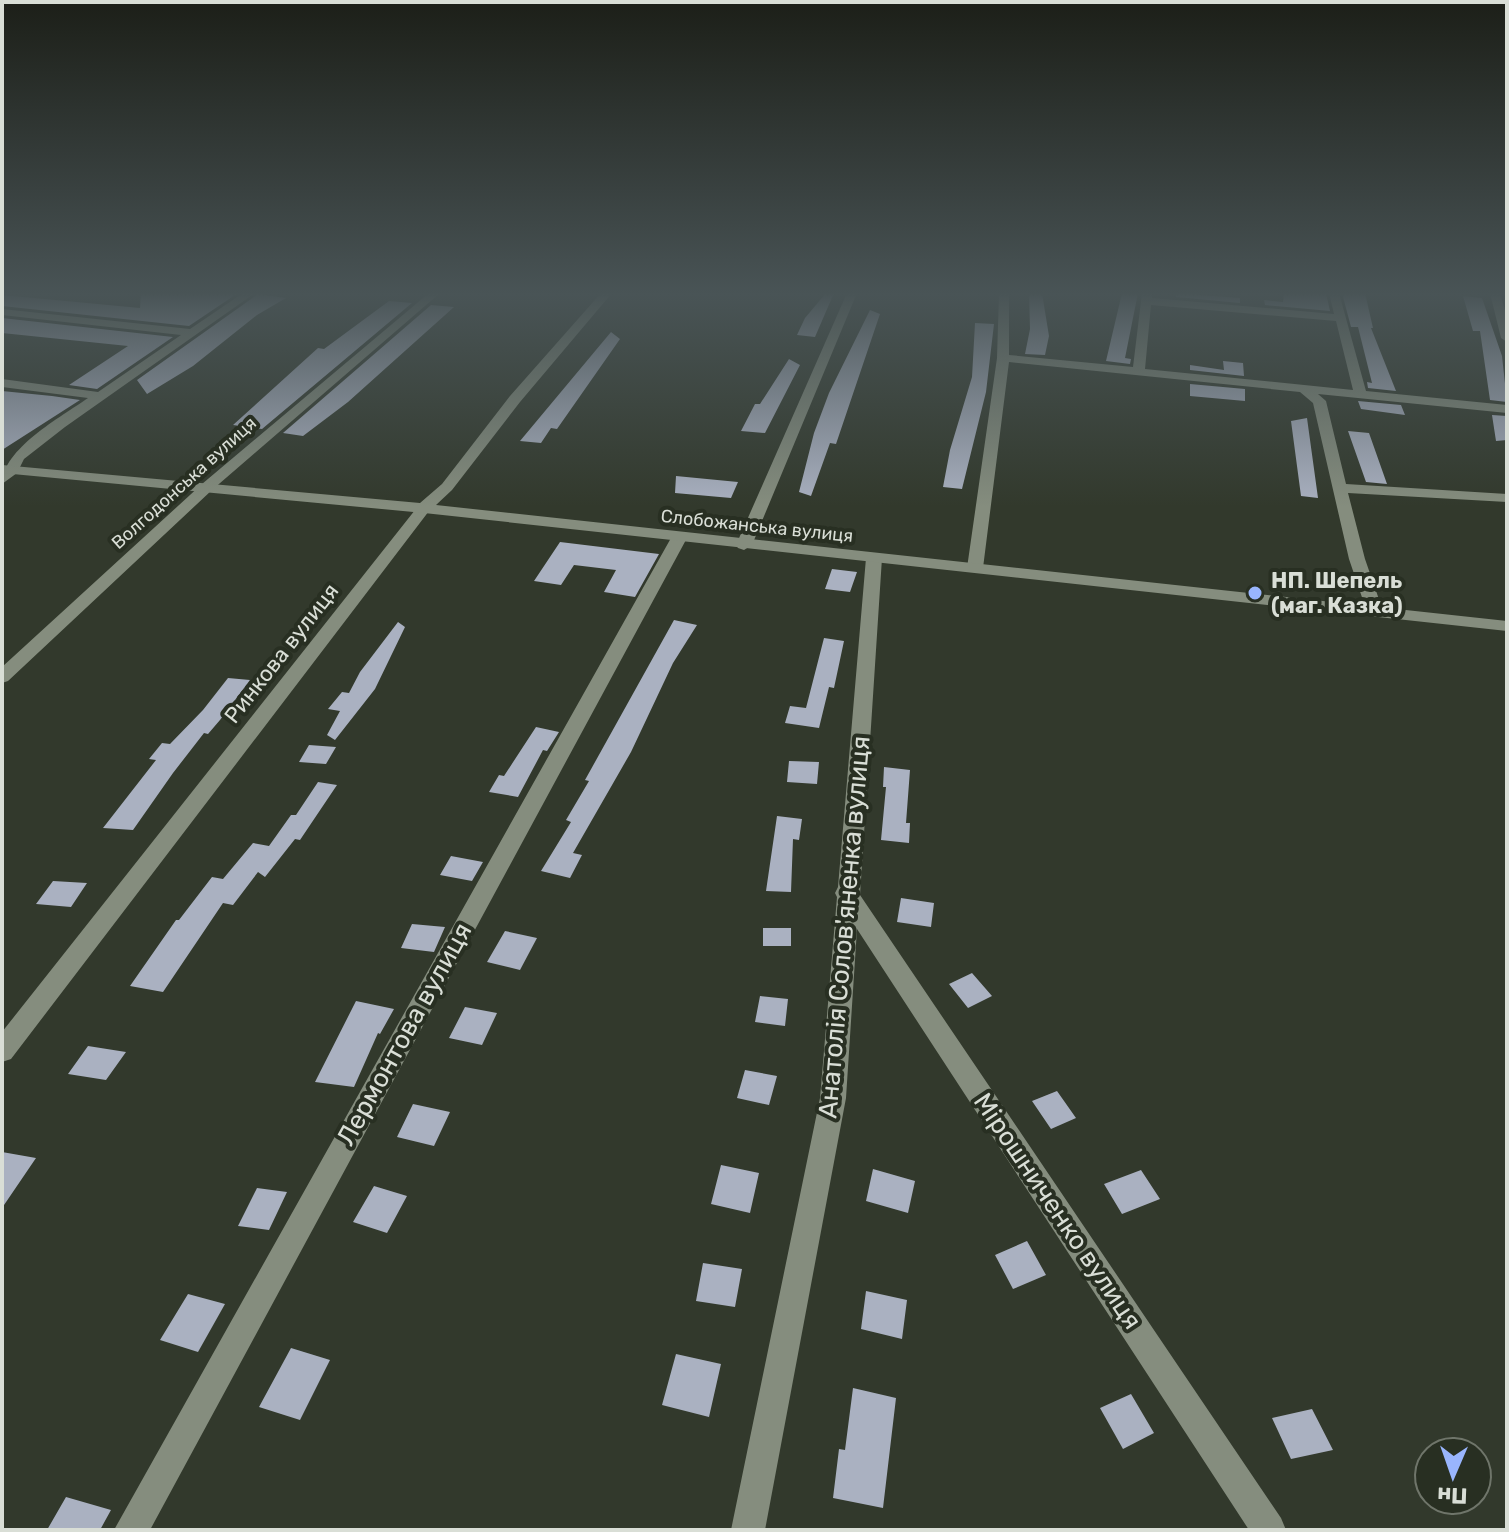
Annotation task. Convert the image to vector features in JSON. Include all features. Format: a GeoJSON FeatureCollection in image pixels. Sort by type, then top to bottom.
{"type":"FeatureCollection","features":[{"type":"Feature","properties":{"kind":"street"},"geometry":{"type":"LineString","coordinates":[[5,473],[18,457],[147,364]]}},
{"type":"Feature","properties":{"kind":"street","name":"Волгодонська вулиця"},"geometry":{"type":"LineString","coordinates":[[2,677],[207,487],[351,364]]}},
{"type":"Feature","properties":{"kind":"street","name":"Ринкова вулиця"},"geometry":{"type":"LineString","coordinates":[[2,1051],[424,508],[436,500],[545,364]]}},
{"type":"Feature","properties":{"kind":"street"},"geometry":{"type":"LineString","coordinates":[[744,545],[821,364]]}},
{"type":"Feature","properties":{"kind":"street"},"geometry":{"type":"LineString","coordinates":[[975,568],[1002,364]]}},
{"type":"Feature","properties":{"kind":"street"},"geometry":{"type":"LineString","coordinates":[[1058,364],[1507,409]]}},
{"type":"Feature","properties":{"kind":"street"},"geometry":{"type":"LineString","coordinates":[[1138,374],[1139,364]]}},
{"type":"Feature","properties":{"kind":"street"},"geometry":{"type":"LineString","coordinates":[[1353,364],[1361,395]]}},
{"type":"Feature","properties":{"kind":"street"},"geometry":{"type":"LineString","coordinates":[[2,383],[99,396]]}},
{"type":"Feature","properties":{"kind":"street"},"geometry":{"type":"LineString","coordinates":[[1304,389],[1319,401],[1374,611]]}},
{"type":"Feature","properties":{"kind":"street","name":"Слобожанська вулиця"},"geometry":{"type":"LineString","coordinates":[[5,473],[207,487],[424,508],[1507,626]]}},
{"type":"Feature","properties":{"kind":"street"},"geometry":{"type":"LineString","coordinates":[[1340,488],[1507,498]]}},
{"type":"Feature","properties":{"kind":"street","name":"Лермонтова вулиця"},"geometry":{"type":"LineString","coordinates":[[131,1530],[679,538]]}},
{"type":"Feature","properties":{"kind":"street","name":"Анатолія Солов'яненка вулиця"},"geometry":{"type":"LineString","coordinates":[[748,1530],[833,1098],[846,893],[874,558]]}},
{"type":"Feature","properties":{"kind":"street","name":"Мірошниченко вулиця"},"geometry":{"type":"LineString","coordinates":[[846,893],[1269,1530]]}},
{"type":"Feature","properties":{"kind":"building"},"geometry":{"type":"Polygon","coordinates":[[[100,364],[133,364],[97,389],[69,385],[100,364]]]}},
{"type":"Feature","properties":{"kind":"building"},"geometry":{"type":"Polygon","coordinates":[[[159,364],[195,364],[147,394],[137,380],[159,364]]]}},
{"type":"Feature","properties":{"kind":"building"},"geometry":{"type":"Polygon","coordinates":[[[300,364],[339,364],[262,429],[233,425],[300,364]]]}},
{"type":"Feature","properties":{"kind":"building"},"geometry":{"type":"Polygon","coordinates":[[[362,364],[390,364],[303,436],[283,433],[362,364]]]}},
{"type":"Feature","properties":{"kind":"building"},"geometry":{"type":"Polygon","coordinates":[[[584,364],[602,364],[557,429],[551,428],[541,443],[520,441],[584,364]]]}},
{"type":"Feature","properties":{"kind":"building"},"geometry":{"type":"Polygon","coordinates":[[[785,364],[800,365],[765,433],[741,431],[755,404],[760,404],[785,364]]]}},
{"type":"Feature","properties":{"kind":"building"},"geometry":{"type":"Polygon","coordinates":[[[843,364],[863,364],[836,444],[830,443],[811,496],[799,492],[814,433],[843,364]]]}},
{"type":"Feature","properties":{"kind":"building"},"geometry":{"type":"Polygon","coordinates":[[[973,364],[989,364],[986,392],[962,489],[943,487],[950,450],[972,377],[973,364]]]}},
{"type":"Feature","properties":{"kind":"building"},"geometry":{"type":"Polygon","coordinates":[[[1223,364],[1243,364],[1244,376],[1190,370],[1190,365],[1224,370],[1223,364]]]}},
{"type":"Feature","properties":{"kind":"building"},"geometry":{"type":"Polygon","coordinates":[[[1367,364],[1385,364],[1396,391],[1368,388],[1367,382],[1372,383],[1367,364]]]}},
{"type":"Feature","properties":{"kind":"building"},"geometry":{"type":"Polygon","coordinates":[[[1485,364],[1503,364],[1507,402],[1490,400],[1485,364]]]}},
{"type":"Feature","properties":{"kind":"building"},"geometry":{"type":"Polygon","coordinates":[[[1190,384],[1245,389],[1245,401],[1190,396],[1190,384]]]}},
{"type":"Feature","properties":{"kind":"building"},"geometry":{"type":"Polygon","coordinates":[[[2,391],[52,396],[80,400],[2,450],[2,391]]]}},
{"type":"Feature","properties":{"kind":"building"},"geometry":{"type":"Polygon","coordinates":[[[1358,401],[1401,405],[1405,415],[1361,409],[1358,401]]]}},
{"type":"Feature","properties":{"kind":"building"},"geometry":{"type":"Polygon","coordinates":[[[1492,415],[1507,416],[1507,440],[1496,441],[1492,415]]]}},
{"type":"Feature","properties":{"kind":"building"},"geometry":{"type":"Polygon","coordinates":[[[1307,418],[1318,498],[1301,496],[1291,421],[1307,418]]]}},
{"type":"Feature","properties":{"kind":"building"},"geometry":{"type":"Polygon","coordinates":[[[1348,431],[1369,433],[1387,484],[1366,482],[1348,431]]]}},
{"type":"Feature","properties":{"kind":"building"},"geometry":{"type":"Polygon","coordinates":[[[676,476],[738,482],[731,498],[675,493],[676,476]]]}},
{"type":"Feature","properties":{"kind":"building"},"geometry":{"type":"Polygon","coordinates":[[[560,542],[659,554],[635,597],[604,592],[616,570],[574,565],[561,585],[534,581],[560,542]]]}},
{"type":"Feature","properties":{"kind":"building"},"geometry":{"type":"Polygon","coordinates":[[[832,569],[857,572],[850,592],[825,589],[832,569]]]}},
{"type":"Feature","properties":{"kind":"building"},"geometry":{"type":"Polygon","coordinates":[[[674,620],[697,625],[673,663],[631,752],[573,853],[582,855],[570,878],[541,871],[571,822],[566,820],[589,781],[585,780],[674,620]]]}},
{"type":"Feature","properties":{"kind":"building"},"geometry":{"type":"Polygon","coordinates":[[[398,622],[405,627],[375,689],[335,740],[327,735],[340,711],[328,709],[342,692],[349,693],[360,672],[398,622]]]}},
{"type":"Feature","properties":{"kind":"building"},"geometry":{"type":"Polygon","coordinates":[[[824,638],[844,641],[834,688],[829,687],[819,728],[785,723],[790,706],[806,708],[824,638]]]}},
{"type":"Feature","properties":{"kind":"building"},"geometry":{"type":"Polygon","coordinates":[[[228,678],[250,680],[208,734],[204,733],[133,830],[103,828],[156,760],[149,759],[162,743],[170,744],[228,678]]]}},
{"type":"Feature","properties":{"kind":"building"},"geometry":{"type":"Polygon","coordinates":[[[536,727],[559,732],[547,751],[543,750],[518,797],[489,792],[499,775],[504,776],[536,727]]]}},
{"type":"Feature","properties":{"kind":"building"},"geometry":{"type":"Polygon","coordinates":[[[309,745],[336,747],[326,764],[299,762],[309,745]]]}},
{"type":"Feature","properties":{"kind":"building"},"geometry":{"type":"Polygon","coordinates":[[[789,761],[819,762],[817,784],[787,782],[789,761]]]}},
{"type":"Feature","properties":{"kind":"building"},"geometry":{"type":"Polygon","coordinates":[[[884,767],[910,770],[906,823],[910,823],[909,843],[881,840],[886,787],[883,787],[884,767]]]}},
{"type":"Feature","properties":{"kind":"building"},"geometry":{"type":"Polygon","coordinates":[[[318,782],[337,785],[300,840],[295,839],[265,877],[258,872],[233,905],[223,903],[163,992],[130,986],[176,920],[212,877],[223,879],[253,843],[269,846],[291,815],[296,815],[318,782]]]}},
{"type":"Feature","properties":{"kind":"building"},"geometry":{"type":"Polygon","coordinates":[[[777,816],[802,819],[799,840],[793,839],[791,892],[766,891],[777,816]]]}},
{"type":"Feature","properties":{"kind":"building"},"geometry":{"type":"Polygon","coordinates":[[[451,856],[483,862],[472,881],[440,875],[451,856]]]}},
{"type":"Feature","properties":{"kind":"building"},"geometry":{"type":"Polygon","coordinates":[[[53,881],[87,883],[71,907],[36,904],[53,881]]]}},
{"type":"Feature","properties":{"kind":"building"},"geometry":{"type":"Polygon","coordinates":[[[901,898],[934,903],[931,927],[897,922],[901,898]]]}},
{"type":"Feature","properties":{"kind":"building"},"geometry":{"type":"Polygon","coordinates":[[[412,924],[445,927],[434,952],[401,948],[412,924]]]}},
{"type":"Feature","properties":{"kind":"building"},"geometry":{"type":"Polygon","coordinates":[[[763,928],[791,928],[791,946],[763,946],[763,928]]]}},
{"type":"Feature","properties":{"kind":"building"},"geometry":{"type":"Polygon","coordinates":[[[505,931],[537,938],[520,970],[487,962],[505,931]]]}},
{"type":"Feature","properties":{"kind":"building"},"geometry":{"type":"Polygon","coordinates":[[[972,973],[992,996],[968,1008],[949,984],[972,973]]]}},
{"type":"Feature","properties":{"kind":"building"},"geometry":{"type":"Polygon","coordinates":[[[760,996],[788,999],[785,1026],[755,1022],[760,996]]]}},
{"type":"Feature","properties":{"kind":"building"},"geometry":{"type":"Polygon","coordinates":[[[356,1001],[394,1009],[378,1033],[354,1087],[315,1082],[356,1001]]]}},
{"type":"Feature","properties":{"kind":"building"},"geometry":{"type":"Polygon","coordinates":[[[465,1007],[497,1013],[482,1045],[449,1038],[465,1007]]]}},
{"type":"Feature","properties":{"kind":"building"},"geometry":{"type":"Polygon","coordinates":[[[88,1046],[126,1052],[106,1080],[68,1074],[88,1046]]]}},
{"type":"Feature","properties":{"kind":"building"},"geometry":{"type":"Polygon","coordinates":[[[745,1070],[777,1076],[769,1105],[737,1098],[745,1070]]]}},
{"type":"Feature","properties":{"kind":"building"},"geometry":{"type":"Polygon","coordinates":[[[1057,1091],[1076,1118],[1051,1129],[1032,1101],[1057,1091]]]}},
{"type":"Feature","properties":{"kind":"building"},"geometry":{"type":"Polygon","coordinates":[[[413,1104],[450,1112],[434,1146],[397,1137],[413,1104]]]}},
{"type":"Feature","properties":{"kind":"building"},"geometry":{"type":"Polygon","coordinates":[[[2,1152],[36,1158],[2,1208],[2,1152]]]}},
{"type":"Feature","properties":{"kind":"building"},"geometry":{"type":"Polygon","coordinates":[[[721,1165],[759,1173],[750,1213],[711,1204],[721,1165]]]}},
{"type":"Feature","properties":{"kind":"building"},"geometry":{"type":"Polygon","coordinates":[[[873,1169],[915,1181],[908,1213],[866,1201],[873,1169]]]}},
{"type":"Feature","properties":{"kind":"building"},"geometry":{"type":"Polygon","coordinates":[[[1141,1170],[1160,1199],[1122,1214],[1104,1184],[1141,1170]]]}},
{"type":"Feature","properties":{"kind":"building"},"geometry":{"type":"Polygon","coordinates":[[[374,1186],[407,1196],[387,1233],[353,1222],[374,1186]]]}},
{"type":"Feature","properties":{"kind":"building"},"geometry":{"type":"Polygon","coordinates":[[[257,1188],[287,1192],[269,1230],[238,1226],[257,1188]]]}},
{"type":"Feature","properties":{"kind":"building"},"geometry":{"type":"Polygon","coordinates":[[[1027,1241],[1046,1275],[1013,1289],[995,1255],[1027,1241]]]}},
{"type":"Feature","properties":{"kind":"building"},"geometry":{"type":"Polygon","coordinates":[[[703,1263],[742,1269],[735,1307],[696,1301],[703,1263]]]}},
{"type":"Feature","properties":{"kind":"building"},"geometry":{"type":"Polygon","coordinates":[[[866,1291],[907,1300],[902,1339],[861,1329],[866,1291]]]}},
{"type":"Feature","properties":{"kind":"building"},"geometry":{"type":"Polygon","coordinates":[[[188,1294],[225,1304],[198,1352],[160,1340],[188,1294]]]}},
{"type":"Feature","properties":{"kind":"building"},"geometry":{"type":"Polygon","coordinates":[[[291,1348],[330,1360],[300,1420],[259,1407],[291,1348]]]}},
{"type":"Feature","properties":{"kind":"building"},"geometry":{"type":"Polygon","coordinates":[[[676,1354],[721,1364],[709,1417],[662,1405],[676,1354]]]}},
{"type":"Feature","properties":{"kind":"building"},"geometry":{"type":"Polygon","coordinates":[[[853,1388],[896,1398],[883,1508],[833,1498],[839,1449],[845,1450],[853,1388]]]}},
{"type":"Feature","properties":{"kind":"building"},"geometry":{"type":"Polygon","coordinates":[[[1131,1394],[1154,1433],[1123,1449],[1100,1408],[1131,1394]]]}},
{"type":"Feature","properties":{"kind":"building"},"geometry":{"type":"Polygon","coordinates":[[[1312,1409],[1333,1450],[1291,1459],[1272,1418],[1312,1409]]]}},
{"type":"Feature","properties":{"kind":"building"},"geometry":{"type":"Polygon","coordinates":[[[66,1497],[111,1510],[100,1530],[47,1530],[66,1497]]]}},
{"type":"Feature","properties":{"kind":"place","name":"НП. Шепель (маг. Казка)"},"geometry":{"type":"Point","coordinates":[1255,593]}}]}
